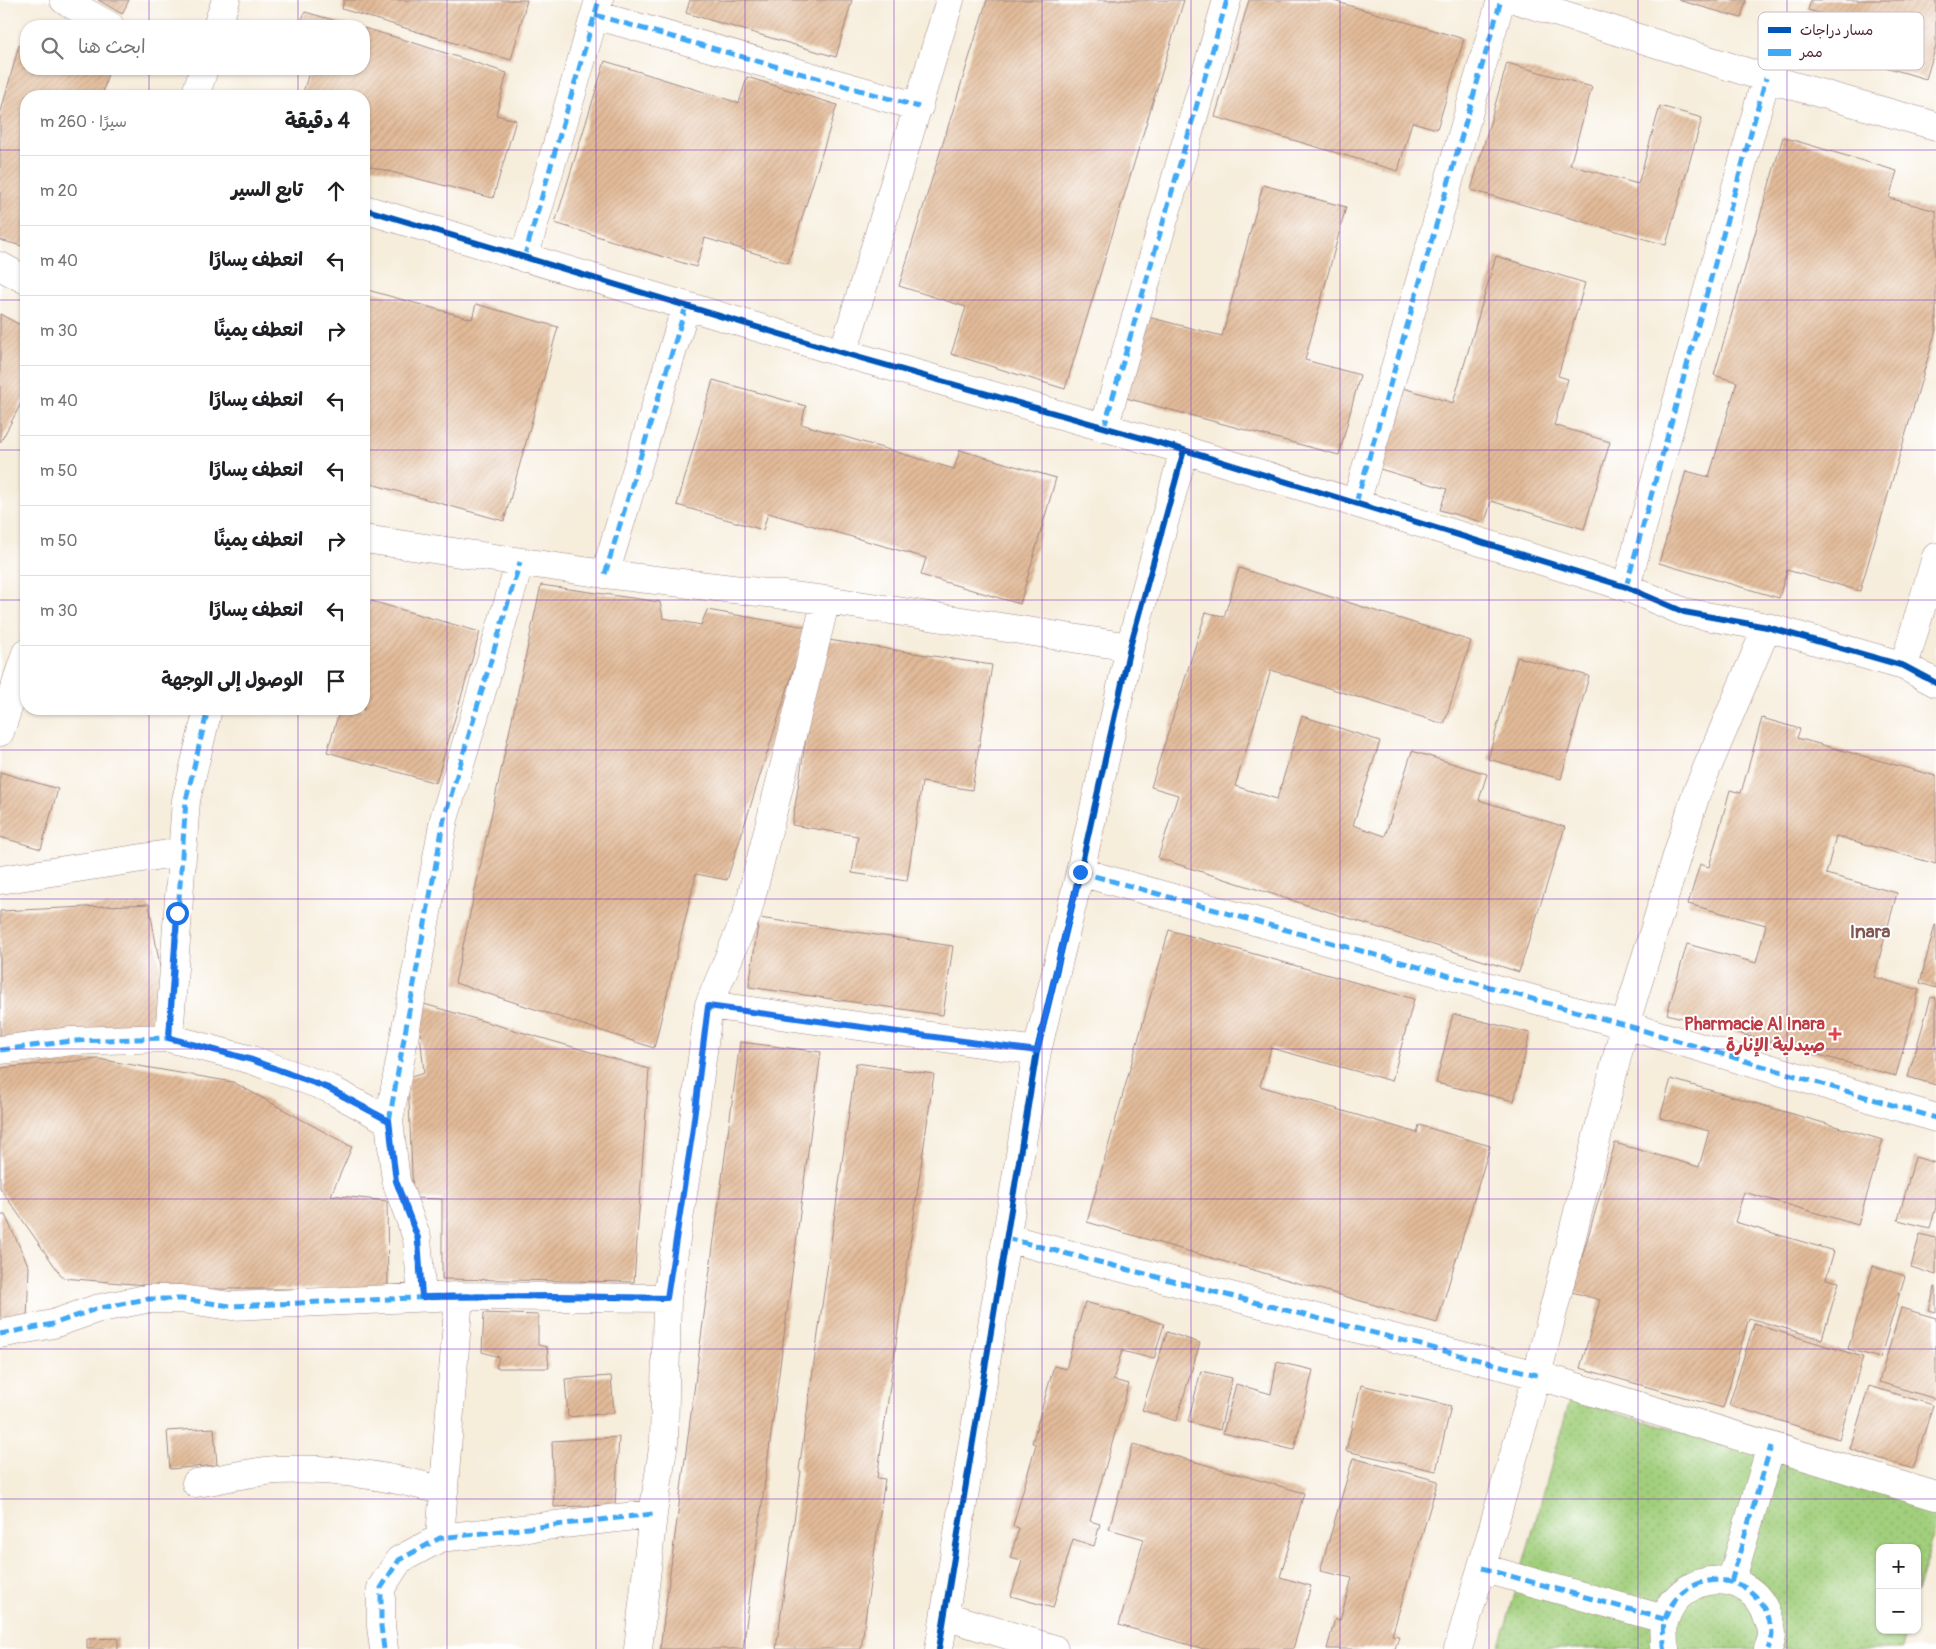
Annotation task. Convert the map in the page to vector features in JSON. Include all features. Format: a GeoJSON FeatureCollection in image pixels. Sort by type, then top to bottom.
{"type":"FeatureCollection","features":[{"type":"Feature","properties":{"kind":"street"},"geometry":{"type":"LineString","coordinates":[[64,0],[99,20]]}},
{"type":"Feature","properties":{"kind":"street"},"geometry":{"type":"LineString","coordinates":[[219,20],[226,0]]}},
{"type":"Feature","properties":{"kind":"street"},"geometry":{"type":"LineString","coordinates":[[843,353],[950,0]]}},
{"type":"Feature","properties":{"kind":"street"},"geometry":{"type":"LineString","coordinates":[[1104,428],[1227,0]]}},
{"type":"Feature","properties":{"kind":"street"},"geometry":{"type":"LineString","coordinates":[[1356,503],[1502,0]]}},
{"type":"Feature","properties":{"kind":"street"},"geometry":{"type":"LineString","coordinates":[[1517,0],[1766,78],[1936,126]]}},
{"type":"Feature","properties":{"kind":"street"},"geometry":{"type":"LineString","coordinates":[[524,258],[597,7],[919,107]]}},
{"type":"Feature","properties":{"kind":"street"},"geometry":{"type":"LineString","coordinates":[[197,90],[202,75]]}},
{"type":"Feature","properties":{"kind":"street"},"geometry":{"type":"LineString","coordinates":[[1626,587],[1766,78]]}},
{"type":"Feature","properties":{"kind":"street"},"geometry":{"type":"LineString","coordinates":[[370,211],[843,353],[1184,450],[1626,587],[1684,612],[1767,627],[1904,666],[1936,683]]}},
{"type":"Feature","properties":{"kind":"street"},"geometry":{"type":"LineString","coordinates":[[0,266],[20,277]]}},
{"type":"Feature","properties":{"kind":"street"},"geometry":{"type":"LineString","coordinates":[[605,574],[686,306]]}},
{"type":"Feature","properties":{"kind":"street"},"geometry":{"type":"LineString","coordinates":[[939,1649],[1006,1238],[1022,1154],[1037,1051],[1080,872],[1130,647],[1184,450]]}},
{"type":"Feature","properties":{"kind":"street"},"geometry":{"type":"LineString","coordinates":[[370,540],[605,574],[826,600],[1130,647]]}},
{"type":"Feature","properties":{"kind":"street"},"geometry":{"type":"LineString","coordinates":[[1904,666],[1936,557]]}},
{"type":"Feature","properties":{"kind":"street"},"geometry":{"type":"LineString","coordinates":[[422,1297],[418,1238],[396,1181],[389,1121],[444,819],[520,562]]}},
{"type":"Feature","properties":{"kind":"street"},"geometry":{"type":"LineString","coordinates":[[638,1649],[653,1514],[664,1442],[667,1298],[692,1135],[708,1006],[747,914],[826,600]]}},
{"type":"Feature","properties":{"kind":"street"},"geometry":{"type":"LineString","coordinates":[[1458,1649],[1537,1375],[1625,1025],[1696,794],[1767,627]]}},
{"type":"Feature","properties":{"kind":"street"},"geometry":{"type":"LineString","coordinates":[[0,732],[20,671]]}},
{"type":"Feature","properties":{"kind":"street"},"geometry":{"type":"LineString","coordinates":[[169,1038],[186,800],[207,715]]}},
{"type":"Feature","properties":{"kind":"street"},"geometry":{"type":"LineString","coordinates":[[0,880],[181,852]]}},
{"type":"Feature","properties":{"kind":"street"},"geometry":{"type":"LineString","coordinates":[[1080,872],[1625,1025],[1936,1118]]}},
{"type":"Feature","properties":{"kind":"street"},"geometry":{"type":"LineString","coordinates":[[708,1006],[1037,1051]]}},
{"type":"Feature","properties":{"kind":"street"},"geometry":{"type":"LineString","coordinates":[[0,1050],[72,1041],[169,1038],[252,1060],[328,1088],[389,1121]]}},
{"type":"Feature","properties":{"kind":"street"},"geometry":{"type":"LineString","coordinates":[[1006,1238],[1537,1375],[1936,1496]]}},
{"type":"Feature","properties":{"kind":"street"},"geometry":{"type":"LineString","coordinates":[[0,1334],[53,1324],[96,1309],[146,1299],[182,1299],[231,1306],[459,1296],[667,1298]]}},
{"type":"Feature","properties":{"kind":"street"},"geometry":{"type":"LineString","coordinates":[[440,1538],[459,1296]]}},
{"type":"Feature","properties":{"kind":"street"},"geometry":{"type":"LineString","coordinates":[[1731,1582],[1771,1446]]}},
{"type":"Feature","properties":{"kind":"street"},"geometry":{"type":"LineString","coordinates":[[196,1483],[274,1470],[322,1469],[408,1481],[444,1491]]}},
{"type":"Feature","properties":{"kind":"street"},"geometry":{"type":"LineString","coordinates":[[384,1649],[381,1626],[381,1588],[399,1560],[440,1538],[653,1514]]}},
{"type":"Feature","properties":{"kind":"street"},"geometry":{"type":"LineString","coordinates":[[1482,1568],[1664,1619]]}},
{"type":"Feature","properties":{"kind":"street"},"geometry":{"type":"LineString","coordinates":[[1666,1649],[1664,1646],[1664,1619],[1676,1597],[1698,1583],[1722,1579],[1747,1588],[1765,1606],[1772,1632],[1768,1649]]}},
{"type":"Feature","properties":{"kind":"street"},"geometry":{"type":"LineString","coordinates":[[945,1616],[1054,1649]]}},
{"type":"Feature","properties":{"kind":"green space"},"geometry":{"type":"Polygon","coordinates":[[[1570,1400],[1936,1505],[1936,1527],[1921,1579],[1921,1544],[1876,1544],[1876,1634],[1905,1634],[1901,1649],[1499,1649],[1570,1400]]]}},
{"type":"Feature","properties":{"kind":"building"},"geometry":{"type":"Polygon","coordinates":[[[98,0],[129,0],[122,14],[98,0]]]}},
{"type":"Feature","properties":{"kind":"building"},"geometry":{"type":"Polygon","coordinates":[[[344,0],[527,0],[511,60],[342,9],[344,0]]]}},
{"type":"Feature","properties":{"kind":"building"},"geometry":{"type":"Polygon","coordinates":[[[690,0],[852,0],[836,57],[686,13],[690,0]]]}},
{"type":"Feature","properties":{"kind":"building"},"geometry":{"type":"Polygon","coordinates":[[[987,0],[1184,0],[1065,389],[951,354],[966,307],[899,286],[987,0]]]}},
{"type":"Feature","properties":{"kind":"building"},"geometry":{"type":"Polygon","coordinates":[[[1249,0],[1330,0],[1464,39],[1437,129],[1412,122],[1398,171],[1215,117],[1249,0]]]}},
{"type":"Feature","properties":{"kind":"building"},"geometry":{"type":"Polygon","coordinates":[[[1678,0],[1746,0],[1741,18],[1678,0]]]}},
{"type":"Feature","properties":{"kind":"building"},"geometry":{"type":"Polygon","coordinates":[[[1811,0],[1936,0],[1936,46],[1926,79],[1895,70],[1924,70],[1924,12],[1815,12],[1808,10],[1811,0]]]}},
{"type":"Feature","properties":{"kind":"building"},"geometry":{"type":"Polygon","coordinates":[[[305,12],[333,20],[302,20],[305,12]]]}},
{"type":"Feature","properties":{"kind":"building"},"geometry":{"type":"Polygon","coordinates":[[[370,30],[507,73],[496,115],[516,120],[493,198],[370,167],[370,90],[304,90],[308,75],[370,75],[370,30]]]}},
{"type":"Feature","properties":{"kind":"building"},"geometry":{"type":"Polygon","coordinates":[[[19,45],[20,75],[107,75],[104,90],[20,90],[20,245],[0,240],[0,115],[19,45]]]}},
{"type":"Feature","properties":{"kind":"building"},"geometry":{"type":"Polygon","coordinates":[[[605,61],[739,103],[747,77],[837,105],[788,263],[705,238],[696,267],[555,223],[605,61]]]}},
{"type":"Feature","properties":{"kind":"building"},"geometry":{"type":"Polygon","coordinates":[[[1507,63],[1592,87],[1570,165],[1638,184],[1660,106],[1702,118],[1666,245],[1471,190],[1507,63]]]}},
{"type":"Feature","properties":{"kind":"building"},"geometry":{"type":"Polygon","coordinates":[[[1783,137],[1897,171],[1889,198],[1936,211],[1936,330],[1860,591],[1787,570],[1779,598],[1659,563],[1686,471],[1709,477],[1737,382],[1714,375],[1783,137]]]}},
{"type":"Feature","properties":{"kind":"building"},"geometry":{"type":"Polygon","coordinates":[[[1263,185],[1346,207],[1305,360],[1360,375],[1339,455],[1126,398],[1148,317],[1222,336],[1263,185]]]}},
{"type":"Feature","properties":{"kind":"building"},"geometry":{"type":"Polygon","coordinates":[[[1496,256],[1585,283],[1558,376],[1568,379],[1554,425],[1610,442],[1584,529],[1491,501],[1485,523],[1440,510],[1447,489],[1380,469],[1403,388],[1453,403],[1496,256]]]}},
{"type":"Feature","properties":{"kind":"building"},"geometry":{"type":"Polygon","coordinates":[[[370,291],[472,319],[476,304],[558,327],[504,521],[370,484],[370,291]]]}},
{"type":"Feature","properties":{"kind":"building"},"geometry":{"type":"Polygon","coordinates":[[[0,314],[20,325],[20,405],[0,443],[0,314]]]}},
{"type":"Feature","properties":{"kind":"building"},"geometry":{"type":"Polygon","coordinates":[[[713,380],[806,406],[801,424],[954,469],[960,450],[1056,478],[1020,604],[921,575],[926,558],[768,513],[763,530],[677,505],[713,380]]]}},
{"type":"Feature","properties":{"kind":"building"},"geometry":{"type":"Polygon","coordinates":[[[1239,568],[1471,641],[1444,724],[1271,670],[1235,786],[1277,799],[1302,716],[1380,741],[1353,825],[1385,836],[1412,751],[1487,774],[1479,800],[1565,827],[1519,972],[1158,858],[1178,795],[1151,787],[1206,612],[1224,617],[1239,568]]]}},
{"type":"Feature","properties":{"kind":"building"},"geometry":{"type":"Polygon","coordinates":[[[541,585],[660,602],[663,618],[701,625],[707,610],[807,627],[727,880],[696,874],[654,1048],[455,983],[541,585]]]}},
{"type":"Feature","properties":{"kind":"building"},"geometry":{"type":"Polygon","coordinates":[[[371,601],[480,632],[436,783],[327,752],[338,715],[370,715],[371,601]]]}},
{"type":"Feature","properties":{"kind":"building"},"geometry":{"type":"Polygon","coordinates":[[[822,639],[992,665],[972,790],[922,782],[907,881],[852,873],[858,836],[792,825],[822,639]]]}},
{"type":"Feature","properties":{"kind":"building"},"geometry":{"type":"Polygon","coordinates":[[[1517,657],[1589,676],[1561,779],[1488,759],[1517,657]]]}},
{"type":"Feature","properties":{"kind":"building"},"geometry":{"type":"Polygon","coordinates":[[[1762,718],[1800,729],[1797,738],[1936,776],[1936,864],[1836,836],[1826,874],[1897,893],[1874,977],[1919,990],[1896,1076],[1667,1014],[1687,944],[1756,963],[1766,925],[1688,904],[1700,864],[1709,867],[1730,790],[1741,793],[1762,718]]]}},
{"type":"Feature","properties":{"kind":"building"},"geometry":{"type":"Polygon","coordinates":[[[0,772],[58,789],[41,849],[0,837],[0,772]]]}},
{"type":"Feature","properties":{"kind":"building"},"geometry":{"type":"Polygon","coordinates":[[[149,904],[170,1024],[0,1045],[0,911],[149,904]]]}},
{"type":"Feature","properties":{"kind":"building"},"geometry":{"type":"Polygon","coordinates":[[[759,918],[953,946],[943,1015],[749,987],[759,918]]]}},
{"type":"Feature","properties":{"kind":"building"},"geometry":{"type":"Polygon","coordinates":[[[1936,925],[1936,988],[1920,983],[1936,925]]]}},
{"type":"Feature","properties":{"kind":"building"},"geometry":{"type":"Polygon","coordinates":[[[1169,930],[1414,999],[1392,1081],[1271,1048],[1260,1086],[1417,1133],[1419,1125],[1490,1146],[1437,1323],[1087,1222],[1169,930]]]}},
{"type":"Feature","properties":{"kind":"building"},"geometry":{"type":"Polygon","coordinates":[[[1931,997],[1936,998],[1936,1085],[1908,1077],[1931,997]]]}},
{"type":"Feature","properties":{"kind":"building"},"geometry":{"type":"Polygon","coordinates":[[[417,1002],[649,1069],[634,1282],[442,1279],[442,1199],[413,1198],[408,1078],[424,1073],[417,1002]]]}},
{"type":"Feature","properties":{"kind":"building"},"geometry":{"type":"Polygon","coordinates":[[[1453,1014],[1530,1033],[1514,1101],[1436,1083],[1453,1014]]]}},
{"type":"Feature","properties":{"kind":"building"},"geometry":{"type":"Polygon","coordinates":[[[740,1042],[821,1052],[743,1649],[660,1649],[740,1042]]]}},
{"type":"Feature","properties":{"kind":"building"},"geometry":{"type":"Polygon","coordinates":[[[98,1059],[233,1082],[352,1147],[331,1195],[387,1201],[388,1289],[192,1289],[63,1278],[0,1188],[0,1068],[98,1059]]]}},
{"type":"Feature","properties":{"kind":"building"},"geometry":{"type":"Polygon","coordinates":[[[856,1063],[934,1074],[877,1478],[885,1479],[861,1649],[776,1649],[801,1471],[799,1470],[856,1063]]]}},
{"type":"Feature","properties":{"kind":"building"},"geometry":{"type":"Polygon","coordinates":[[[1671,1079],[1883,1140],[1858,1225],[1744,1192],[1735,1222],[1834,1251],[1826,1279],[1839,1282],[1822,1339],[1749,1318],[1723,1408],[1580,1368],[1600,1300],[1572,1292],[1615,1143],[1699,1167],[1709,1131],[1660,1118],[1671,1079]]]}},
{"type":"Feature","properties":{"kind":"building"},"geometry":{"type":"Polygon","coordinates":[[[1915,1157],[1936,1163],[1936,1207],[1930,1228],[1898,1220],[1915,1157]]]}},
{"type":"Feature","properties":{"kind":"building"},"geometry":{"type":"Polygon","coordinates":[[[0,1215],[5,1215],[29,1267],[27,1318],[0,1320],[0,1215]]]}},
{"type":"Feature","properties":{"kind":"building"},"geometry":{"type":"Polygon","coordinates":[[[1920,1234],[1936,1238],[1936,1275],[1911,1267],[1920,1234]]]}},
{"type":"Feature","properties":{"kind":"building"},"geometry":{"type":"Polygon","coordinates":[[[1873,1266],[1905,1276],[1880,1358],[1848,1349],[1873,1266]]]}},
{"type":"Feature","properties":{"kind":"building"},"geometry":{"type":"Polygon","coordinates":[[[1936,1287],[1936,1312],[1929,1310],[1936,1287]]]}},
{"type":"Feature","properties":{"kind":"building"},"geometry":{"type":"Polygon","coordinates":[[[1085,1302],[1164,1324],[1154,1359],[1122,1351],[1113,1380],[1129,1384],[1090,1521],[1100,1524],[1094,1546],[1073,1539],[1053,1608],[1011,1596],[1022,1561],[1010,1558],[1019,1528],[1013,1526],[1036,1444],[1032,1443],[1054,1366],[1066,1369],[1085,1302]]]}},
{"type":"Feature","properties":{"kind":"building"},"geometry":{"type":"Polygon","coordinates":[[[1901,1308],[1936,1318],[1936,1399],[1879,1382],[1901,1308]]]}},
{"type":"Feature","properties":{"kind":"building"},"geometry":{"type":"Polygon","coordinates":[[[484,1313],[538,1315],[538,1345],[547,1347],[549,1368],[496,1368],[499,1357],[482,1352],[484,1313]]]}},
{"type":"Feature","properties":{"kind":"building"},"geometry":{"type":"Polygon","coordinates":[[[1754,1324],[1863,1357],[1839,1439],[1729,1405],[1754,1324]]]}},
{"type":"Feature","properties":{"kind":"building"},"geometry":{"type":"Polygon","coordinates":[[[1167,1332],[1200,1343],[1176,1421],[1142,1410],[1167,1332]]]}},
{"type":"Feature","properties":{"kind":"building"},"geometry":{"type":"Polygon","coordinates":[[[1277,1362],[1313,1370],[1294,1450],[1223,1433],[1236,1384],[1271,1394],[1277,1362]]]}},
{"type":"Feature","properties":{"kind":"building"},"geometry":{"type":"Polygon","coordinates":[[[1201,1371],[1232,1378],[1220,1430],[1188,1422],[1201,1371]]]}},
{"type":"Feature","properties":{"kind":"building"},"geometry":{"type":"Polygon","coordinates":[[[611,1376],[614,1413],[568,1417],[565,1379],[611,1376]]]}},
{"type":"Feature","properties":{"kind":"building"},"geometry":{"type":"Polygon","coordinates":[[[1361,1385],[1451,1406],[1436,1471],[1346,1451],[1361,1385]]]}},
{"type":"Feature","properties":{"kind":"building"},"geometry":{"type":"Polygon","coordinates":[[[1869,1386],[1933,1405],[1913,1469],[1850,1449],[1869,1386]]]}},
{"type":"Feature","properties":{"kind":"building"},"geometry":{"type":"Polygon","coordinates":[[[214,1428],[217,1465],[170,1469],[167,1431],[214,1428]]]}},
{"type":"Feature","properties":{"kind":"building"},"geometry":{"type":"Polygon","coordinates":[[[619,1437],[615,1505],[554,1507],[552,1441],[619,1437]]]}},
{"type":"Feature","properties":{"kind":"building"},"geometry":{"type":"Polygon","coordinates":[[[1133,1444],[1304,1493],[1280,1577],[1311,1586],[1293,1649],[1204,1649],[1119,1625],[1144,1539],[1109,1529],[1133,1444]]]}},
{"type":"Feature","properties":{"kind":"building"},"geometry":{"type":"Polygon","coordinates":[[[1353,1458],[1438,1481],[1392,1635],[1399,1636],[1395,1649],[1327,1649],[1335,1619],[1340,1620],[1352,1578],[1320,1571],[1353,1458]]]}},
{"type":"Feature","properties":{"kind":"building"},"geometry":{"type":"Polygon","coordinates":[[[118,1638],[118,1649],[87,1649],[87,1639],[118,1638]]]}},
{"type":"Feature","properties":{"kind":"marked path"},"geometry":{"type":"LineString","coordinates":[[524,258],[599,0]]}},
{"type":"Feature","properties":{"kind":"marked path"},"geometry":{"type":"LineString","coordinates":[[1104,428],[1227,0]]}},
{"type":"Feature","properties":{"kind":"marked path"},"geometry":{"type":"LineString","coordinates":[[1356,503],[1501,0]]}},
{"type":"Feature","properties":{"kind":"marked path"},"geometry":{"type":"LineString","coordinates":[[595,15],[919,107]]}},
{"type":"Feature","properties":{"kind":"marked path"},"geometry":{"type":"LineString","coordinates":[[1626,587],[1766,78]]}},
{"type":"Feature","properties":{"kind":"marked path"},"geometry":{"type":"LineString","coordinates":[[605,574],[686,306]]}},
{"type":"Feature","properties":{"kind":"marked path"},"geometry":{"type":"LineString","coordinates":[[389,1121],[444,819],[520,562]]}},
{"type":"Feature","properties":{"kind":"marked path"},"geometry":{"type":"LineString","coordinates":[[169,1038],[186,800],[207,715]]}},
{"type":"Feature","properties":{"kind":"marked path"},"geometry":{"type":"LineString","coordinates":[[1080,872],[1625,1025],[1936,1118]]}},
{"type":"Feature","properties":{"kind":"marked path"},"geometry":{"type":"LineString","coordinates":[[0,1050],[72,1041],[169,1038],[252,1060],[328,1088],[389,1121],[396,1181],[417,1238],[422,1297]]}},
{"type":"Feature","properties":{"kind":"marked path"},"geometry":{"type":"LineString","coordinates":[[1006,1238],[1537,1375]]}},
{"type":"Feature","properties":{"kind":"marked path"},"geometry":{"type":"LineString","coordinates":[[0,1334],[53,1324],[96,1309],[146,1299],[182,1299],[231,1306],[459,1296],[667,1298]]}},
{"type":"Feature","properties":{"kind":"marked path"},"geometry":{"type":"LineString","coordinates":[[1731,1582],[1771,1446]]}},
{"type":"Feature","properties":{"kind":"marked path"},"geometry":{"type":"LineString","coordinates":[[384,1649],[381,1626],[381,1588],[399,1560],[440,1538],[653,1514]]}},
{"type":"Feature","properties":{"kind":"marked path"},"geometry":{"type":"LineString","coordinates":[[1482,1568],[1664,1619]]}},
{"type":"Feature","properties":{"kind":"marked path"},"geometry":{"type":"LineString","coordinates":[[1665,1649],[1664,1622],[1673,1602],[1686,1590],[1701,1583],[1717,1580],[1733,1583],[1748,1590],[1760,1602],[1772,1630],[1772,1638],[1768,1649]]}},
{"type":"Feature","properties":{"kind":"cycle path"},"geometry":{"type":"LineString","coordinates":[[370,211],[843,353],[1184,450],[1626,587],[1684,612],[1767,627],[1904,666],[1936,683]]}},
{"type":"Feature","properties":{"kind":"cycle path"},"geometry":{"type":"LineString","coordinates":[[939,1649],[1037,1051],[1080,872],[1130,647],[1184,450]]}},
{"type":"Feature","properties":{"kind":"place","name":"Pharmacie Al Inara صيدلية الإنارة"},"geometry":{"type":"Point","coordinates":[1835,1034]}},
{"type":"Feature","properties":{"kind":"district","name":"Inara"},"geometry":{"type":"Point","coordinates":[1870,931]}},
{"type":"Feature","properties":{"kind":"route"},"geometry":{"type":"LineString","coordinates":[[177,913],[169,1038],[252,1060],[328,1088],[389,1121],[396,1181],[418,1238],[422,1297],[559,1296],[667,1298],[692,1135],[708,1006],[1037,1051],[1080,872]]}}]}
